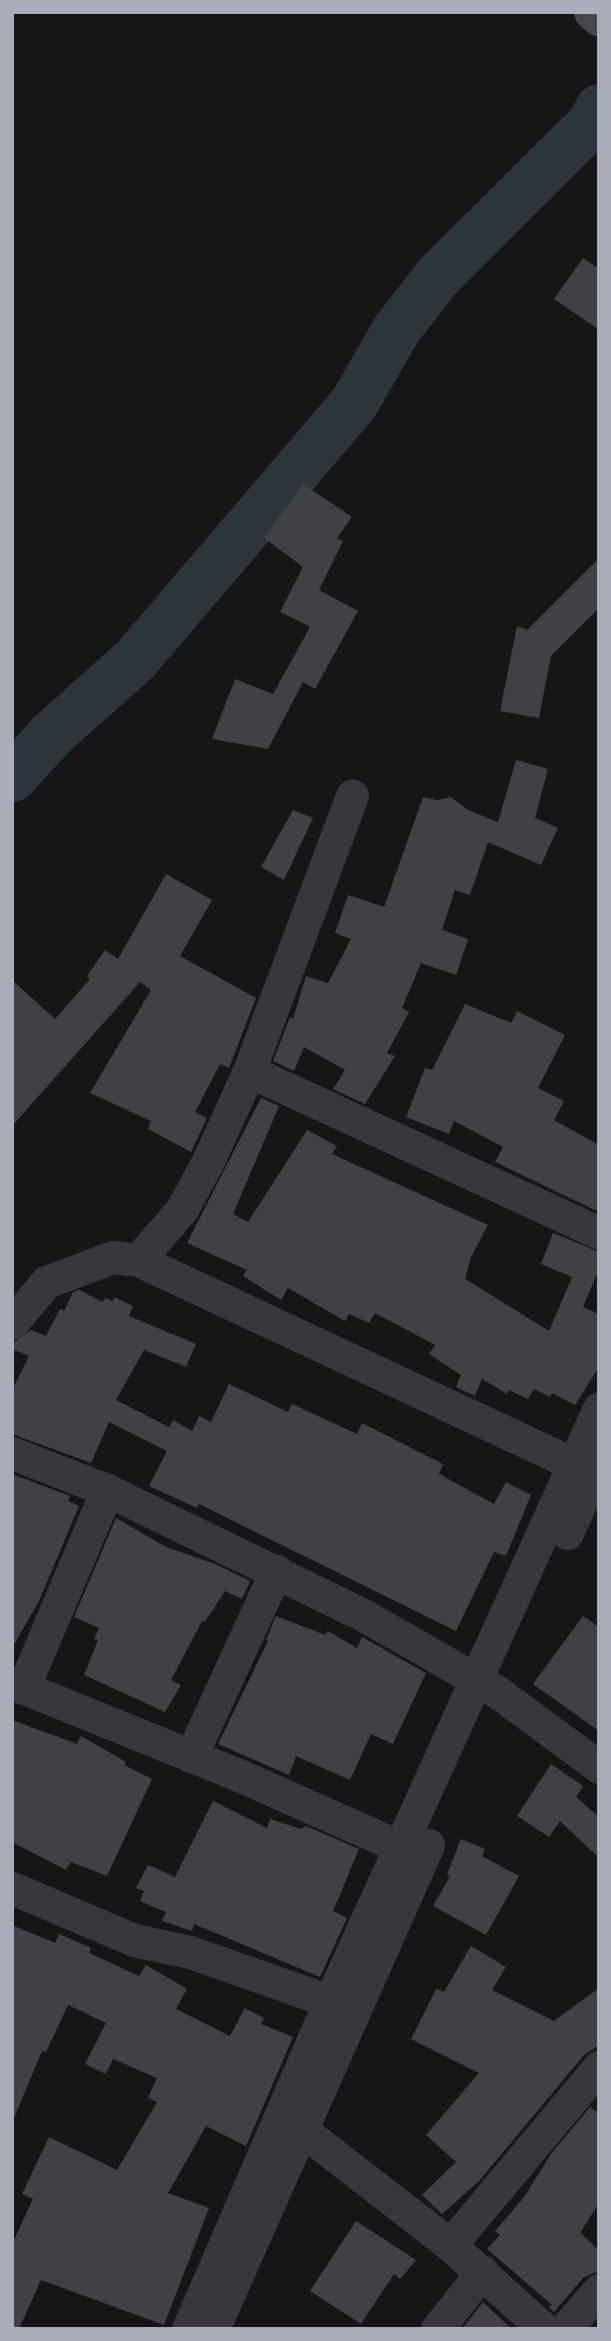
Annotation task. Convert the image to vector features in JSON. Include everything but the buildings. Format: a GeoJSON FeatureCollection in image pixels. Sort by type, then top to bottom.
{"type":"FeatureCollection","features":[{"type":"Feature","properties":{"kind":"street"},"geometry":{"type":"LineString","coordinates":[[593,12],[599,17]]}},
{"type":"Feature","properties":{"kind":"street"},"geometry":{"type":"LineString","coordinates":[[138,1260],[182,1209],[209,1159],[249,1071],[352,796]]}},
{"type":"Feature","properties":{"kind":"street"},"geometry":{"type":"LineString","coordinates":[[249,1071],[599,1233]]}},
{"type":"Feature","properties":{"kind":"street"},"geometry":{"type":"LineString","coordinates":[[12,1323],[15,1315],[46,1282],[113,1257],[138,1260],[585,1462]]}},
{"type":"Feature","properties":{"kind":"street"},"geometry":{"type":"LineString","coordinates":[[202,2324],[585,1462],[596,1422]]}},
{"type":"Feature","properties":{"kind":"street"},"geometry":{"type":"LineString","coordinates":[[12,1453],[107,1490],[365,1616],[486,1687],[599,1768]]}},
{"type":"Feature","properties":{"kind":"street"},"geometry":{"type":"LineString","coordinates":[[107,1490],[18,1686],[191,1756],[412,1853]]}},
{"type":"Feature","properties":{"kind":"street"},"geometry":{"type":"LineString","coordinates":[[191,1756],[276,1572]]}},
{"type":"Feature","properties":{"kind":"street"},"geometry":{"type":"LineString","coordinates":[[12,1888],[134,1940],[190,1952],[343,2005]]}},
{"type":"Feature","properties":{"kind":"street"},"geometry":{"type":"LineString","coordinates":[[450,2245],[599,2067]]}},
{"type":"Feature","properties":{"kind":"street"},"geometry":{"type":"LineString","coordinates":[[291,2124],[450,2245],[544,2329]]}},
{"type":"Feature","properties":{"kind":"street"},"geometry":{"type":"LineString","coordinates":[[437,2329],[482,2272]]}},
{"type":"Feature","properties":{"kind":"street"},"geometry":{"type":"LineString","coordinates":[[565,2329],[599,2290]]}},
{"type":"Feature","properties":{"kind":"waterway"},"geometry":{"type":"LineString","coordinates":[[12,777],[51,734],[134,660],[353,404],[396,329],[438,275],[591,123],[599,108]]}}]}
